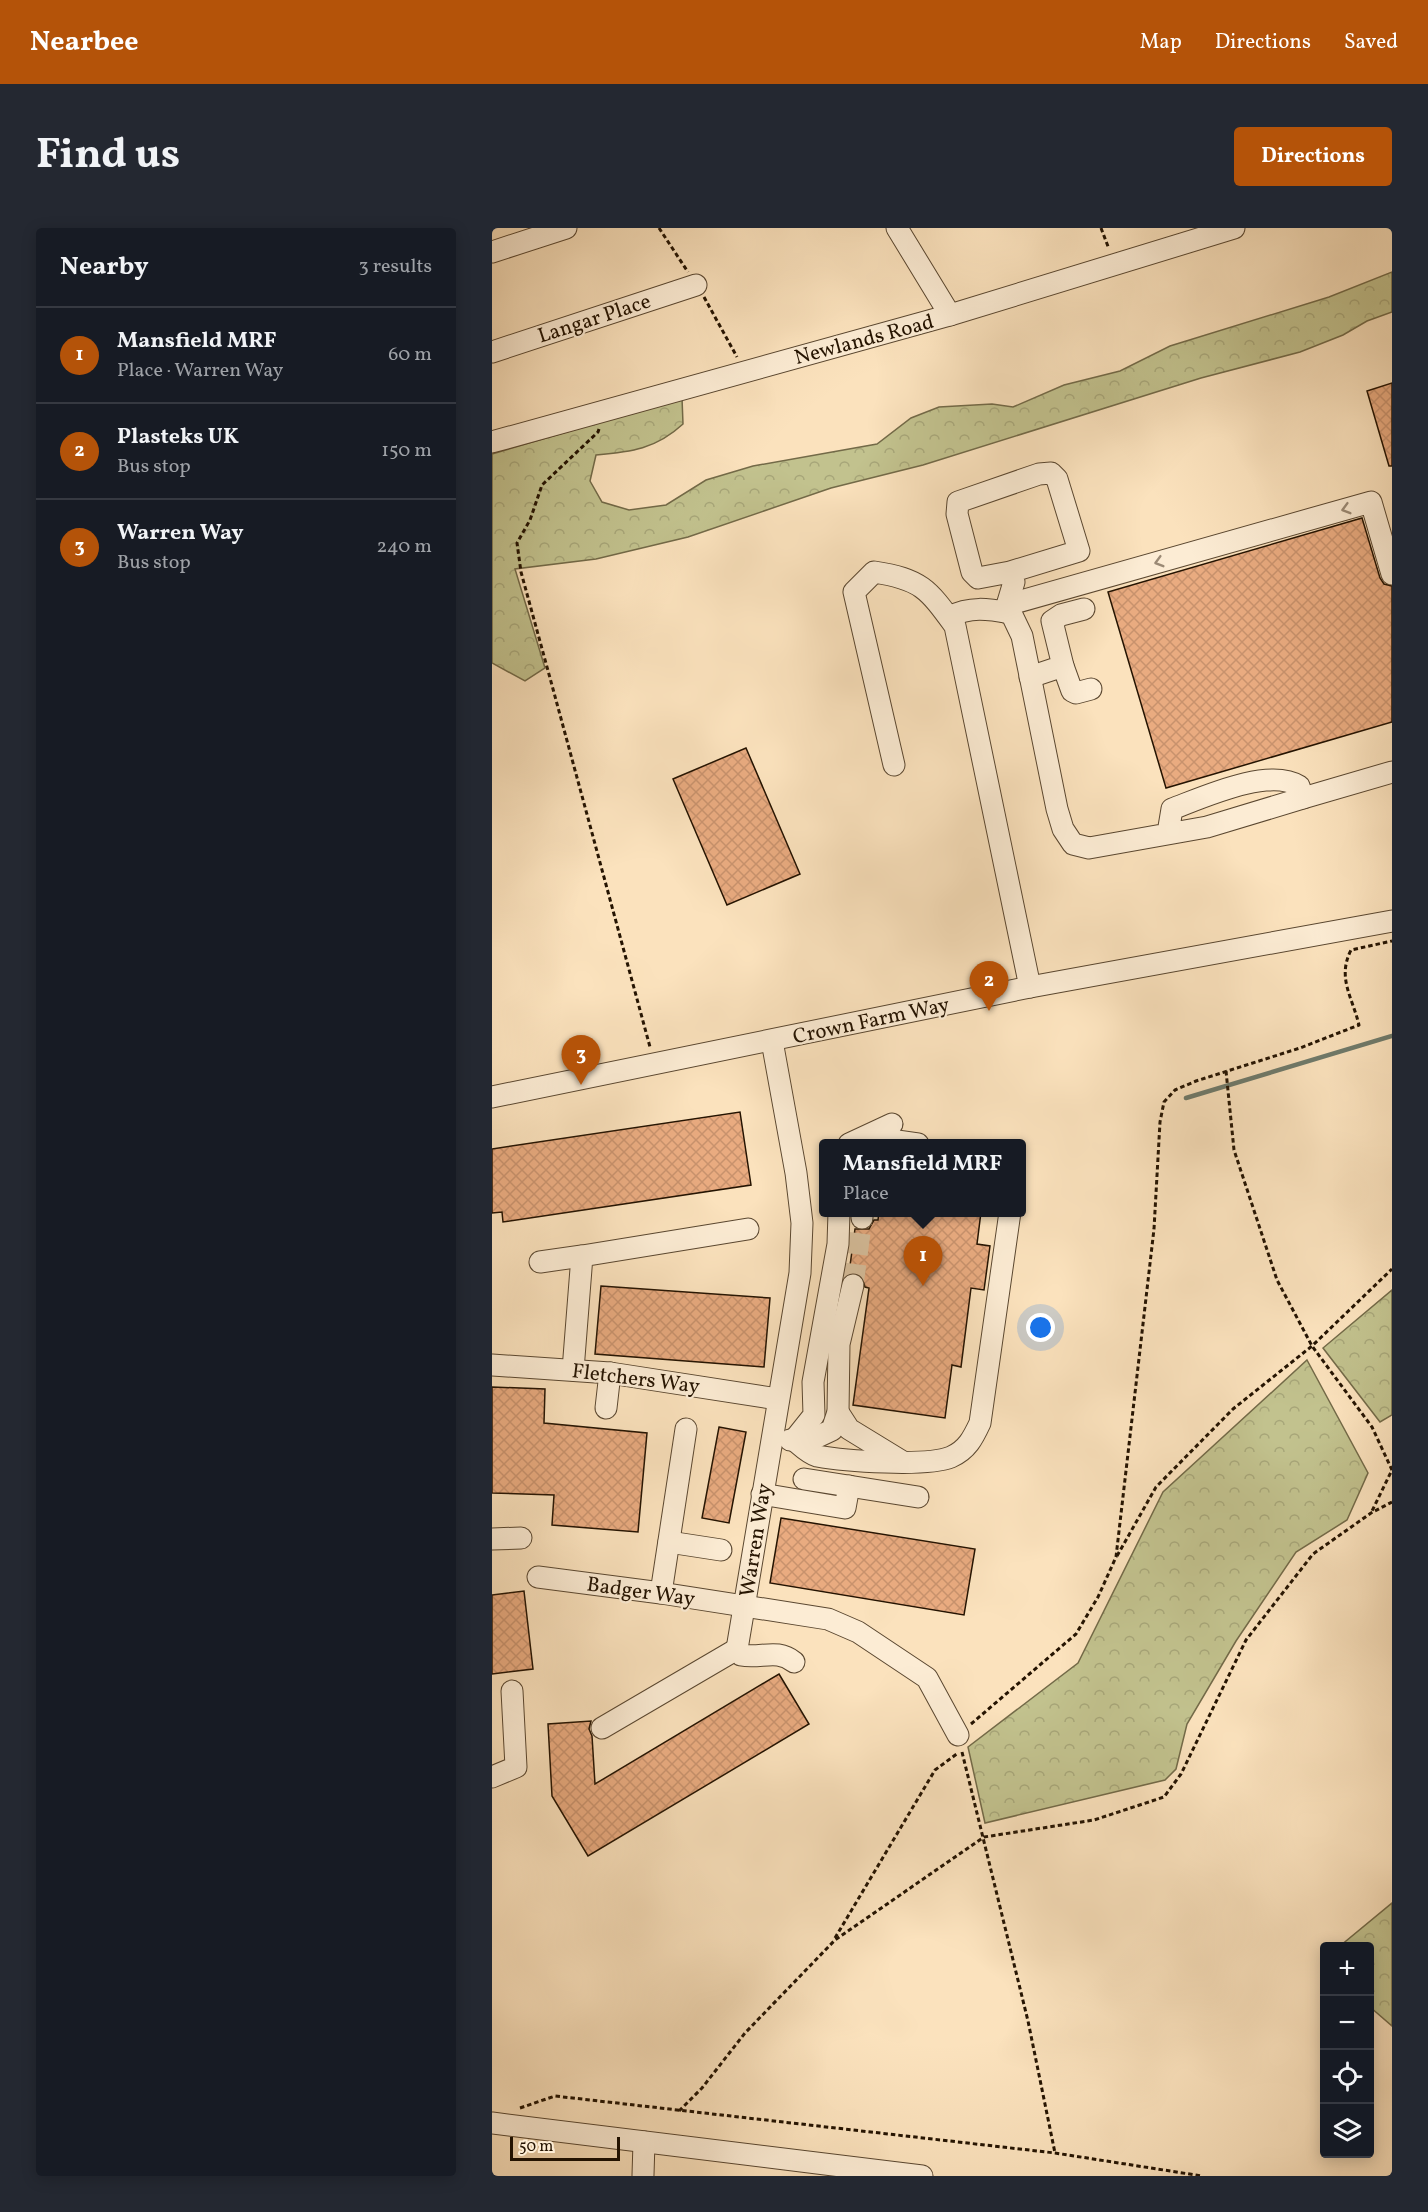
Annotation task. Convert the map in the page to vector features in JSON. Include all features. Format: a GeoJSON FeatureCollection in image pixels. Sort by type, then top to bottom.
{"type":"FeatureCollection","features":[{"type":"Feature","properties":{"kind":"street"},"geometry":{"type":"LineString","coordinates":[[492,252],[566,228]]}},
{"type":"Feature","properties":{"kind":"street"},"geometry":{"type":"LineString","coordinates":[[897,228],[950,315]]}},
{"type":"Feature","properties":{"kind":"street","name":"Newlands Road"},"geometry":{"type":"LineString","coordinates":[[492,442],[950,315],[1234,228]]}},
{"type":"Feature","properties":{"kind":"street","name":"Langar Place"},"geometry":{"type":"LineString","coordinates":[[492,352],[696,285]]}},
{"type":"Feature","properties":{"kind":"street"},"geometry":{"type":"LineString","coordinates":[[1051,473],[1057,479],[1079,551],[1010,572],[978,578],[972,572],[957,514],[958,502],[1039,474],[1051,473]]}},
{"type":"Feature","properties":{"kind":"street"},"geometry":{"type":"LineString","coordinates":[[949,617],[964,610],[1006,608],[1371,502],[1392,574]]}},
{"type":"Feature","properties":{"kind":"street"},"geometry":{"type":"LineString","coordinates":[[894,765],[855,592],[874,572],[905,577],[934,597],[955,626],[1030,987]]}},
{"type":"Feature","properties":{"kind":"street"},"geometry":{"type":"LineString","coordinates":[[1006,608],[1014,582],[1010,572]]}},
{"type":"Feature","properties":{"kind":"street"},"geometry":{"type":"LineString","coordinates":[[1006,608],[1011,613],[1022,636],[1057,809],[1063,829],[1073,844],[1089,848],[1207,827],[1392,772]]}},
{"type":"Feature","properties":{"kind":"street"},"geometry":{"type":"LineString","coordinates":[[1084,609],[1061,615],[1052,621],[1072,691],[1076,693],[1091,689]]}},
{"type":"Feature","properties":{"kind":"street"},"geometry":{"type":"LineString","coordinates":[[1030,677],[1063,666]]}},
{"type":"Feature","properties":{"kind":"street"},"geometry":{"type":"LineString","coordinates":[[1168,833],[1172,809],[1267,779],[1289,780],[1299,786],[1303,798]]}},
{"type":"Feature","properties":{"kind":"street","name":"Crown Farm Way"},"geometry":{"type":"LineString","coordinates":[[492,1097],[1030,987],[1392,921]]}},
{"type":"Feature","properties":{"kind":"street","name":"Warren Way"},"geometry":{"type":"LineString","coordinates":[[736,1649],[800,1273],[802,1223],[796,1173],[772,1041]]}},
{"type":"Feature","properties":{"kind":"street"},"geometry":{"type":"LineString","coordinates":[[868,1139],[892,1134]]}},
{"type":"Feature","properties":{"kind":"street"},"geometry":{"type":"LineString","coordinates":[[794,1440],[814,1415],[813,1382],[838,1244],[838,1217]]}},
{"type":"Feature","properties":{"kind":"street"},"geometry":{"type":"LineString","coordinates":[[794,1440],[814,1456],[903,1463],[936,1462],[952,1457],[969,1446],[980,1423],[1009,1217]]}},
{"type":"Feature","properties":{"kind":"street"},"geometry":{"type":"LineString","coordinates":[[540,1262],[748,1229]]}},
{"type":"Feature","properties":{"kind":"street"},"geometry":{"type":"LineString","coordinates":[[573,1370],[582,1256]]}},
{"type":"Feature","properties":{"kind":"street"},"geometry":{"type":"LineString","coordinates":[[772,1437],[794,1440],[815,1438],[832,1430],[838,1412],[838,1344],[853,1285]]}},
{"type":"Feature","properties":{"kind":"street","name":"Fletchers Way"},"geometry":{"type":"LineString","coordinates":[[492,1365],[610,1373],[778,1399]]}},
{"type":"Feature","properties":{"kind":"street"},"geometry":{"type":"LineString","coordinates":[[606,1408],[610,1373]]}},
{"type":"Feature","properties":{"kind":"street"},"geometry":{"type":"LineString","coordinates":[[838,1412],[849,1429],[903,1463]]}},
{"type":"Feature","properties":{"kind":"street"},"geometry":{"type":"LineString","coordinates":[[661,1593],[686,1429]]}},
{"type":"Feature","properties":{"kind":"street"},"geometry":{"type":"LineString","coordinates":[[804,1479],[918,1497]]}},
{"type":"Feature","properties":{"kind":"street"},"geometry":{"type":"LineString","coordinates":[[762,1494],[845,1508],[849,1486]]}},
{"type":"Feature","properties":{"kind":"street"},"geometry":{"type":"LineString","coordinates":[[492,1539],[521,1538]]}},
{"type":"Feature","properties":{"kind":"street"},"geometry":{"type":"LineString","coordinates":[[669,1542],[721,1550]]}},
{"type":"Feature","properties":{"kind":"street","name":"Badger Way"},"geometry":{"type":"LineString","coordinates":[[538,1577],[828,1619],[858,1632],[927,1678],[960,1743]]}},
{"type":"Feature","properties":{"kind":"street"},"geometry":{"type":"LineString","coordinates":[[602,1728],[736,1649],[741,1655],[763,1657],[773,1653],[785,1655],[794,1662]]}},
{"type":"Feature","properties":{"kind":"street"},"geometry":{"type":"LineString","coordinates":[[492,1777],[516,1767],[512,1691]]}},
{"type":"Feature","properties":{"kind":"street"},"geometry":{"type":"LineString","coordinates":[[498,2124],[922,2176]]}},
{"type":"Feature","properties":{"kind":"street"},"geometry":{"type":"LineString","coordinates":[[642,2175],[644,2142]]}},
{"type":"Feature","properties":{"kind":"path"},"geometry":{"type":"LineString","coordinates":[[659,228],[716,316],[745,372]]}},
{"type":"Feature","properties":{"kind":"path"},"geometry":{"type":"LineString","coordinates":[[1101,228],[1114,265]]}},
{"type":"Feature","properties":{"kind":"path"},"geometry":{"type":"LineString","coordinates":[[599,412],[598,432],[542,485],[530,520],[517,543],[527,593],[655,1064]]}},
{"type":"Feature","properties":{"kind":"path"},"geometry":{"type":"LineString","coordinates":[[1116,1557],[1154,1229],[1160,1122],[1164,1102],[1175,1090],[1300,1048],[1359,1024],[1347,988],[1343,966],[1351,950],[1392,941]]}},
{"type":"Feature","properties":{"kind":"path"},"geometry":{"type":"LineString","coordinates":[[1226,1071],[1234,1150],[1277,1280],[1312,1346],[1372,1427],[1392,1470],[1371,1513]]}},
{"type":"Feature","properties":{"kind":"path"},"geometry":{"type":"LineString","coordinates":[[835,1940],[935,1770],[960,1743],[1076,1634],[1156,1487],[1233,1409],[1312,1346],[1392,1269]]}},
{"type":"Feature","properties":{"kind":"path"},"geometry":{"type":"LineString","coordinates":[[679,2111],[702,2088],[745,2033],[835,1940],[984,1838],[1094,1820],[1164,1797],[1181,1774],[1246,1640],[1314,1554],[1371,1513],[1392,1502]]}},
{"type":"Feature","properties":{"kind":"path"},"geometry":{"type":"LineString","coordinates":[[960,1743],[1048,2112],[1055,2153]]}},
{"type":"Feature","properties":{"kind":"path"},"geometry":{"type":"LineString","coordinates":[[498,2124],[521,2107],[555,2096],[1055,2153],[1202,2176]]}},
{"type":"Feature","properties":{"kind":"green space"},"geometry":{"type":"Polygon","coordinates":[[[1392,272],[1392,312],[1300,352],[1201,378],[923,465],[831,488],[688,537],[596,559],[515,569],[545,668],[525,681],[492,663],[492,454],[682,398],[683,424],[663,439],[642,448],[596,455],[590,481],[602,502],[629,510],[666,505],[706,480],[753,466],[877,444],[911,418],[939,407],[992,404],[1013,407],[1064,385],[1120,371],[1170,346],[1329,297],[1392,272]]]}},
{"type":"Feature","properties":{"kind":"green space"},"geometry":{"type":"Polygon","coordinates":[[[1392,1290],[1392,1415],[1380,1422],[1323,1348],[1392,1290]]]}},
{"type":"Feature","properties":{"kind":"green space"},"geometry":{"type":"Polygon","coordinates":[[[1307,1360],[1368,1473],[1347,1520],[1296,1552],[1236,1641],[1187,1724],[1176,1769],[1165,1780],[985,1823],[968,1747],[1078,1663],[1163,1492],[1307,1360]]]}},
{"type":"Feature","properties":{"kind":"green space"},"geometry":{"type":"Polygon","coordinates":[[[1392,1903],[1392,2026],[1374,2010],[1374,1942],[1345,1942],[1392,1903]]]}},
{"type":"Feature","properties":{"kind":"building"},"geometry":{"type":"Polygon","coordinates":[[[1392,383],[1392,466],[1389,466],[1367,391],[1392,383]]]}},
{"type":"Feature","properties":{"kind":"building"},"geometry":{"type":"Polygon","coordinates":[[[1362,518],[1380,578],[1384,584],[1392,586],[1392,722],[1166,788],[1108,592],[1362,518]]]}},
{"type":"Feature","properties":{"kind":"building"},"geometry":{"type":"Polygon","coordinates":[[[746,748],[800,874],[727,905],[673,779],[746,748]]]}},
{"type":"Feature","properties":{"kind":"building"},"geometry":{"type":"Polygon","coordinates":[[[740,1112],[751,1185],[503,1222],[502,1212],[492,1213],[492,1149],[740,1112]]]}},
{"type":"Feature","properties":{"kind":"building"},"geometry":{"type":"Polygon","coordinates":[[[878,1217],[980,1217],[977,1244],[990,1246],[984,1290],[971,1288],[961,1367],[952,1365],[945,1418],[853,1405],[869,1288],[865,1287],[861,1275],[849,1273],[855,1229],[869,1229],[874,1220],[878,1220],[878,1217]]]}},
{"type":"Feature","properties":{"kind":"building"},"geometry":{"type":"Polygon","coordinates":[[[601,1286],[770,1298],[764,1367],[595,1354],[601,1286]]]}},
{"type":"Feature","properties":{"kind":"building"},"geometry":{"type":"Polygon","coordinates":[[[492,1387],[545,1389],[544,1423],[647,1433],[638,1532],[552,1525],[554,1495],[492,1493],[492,1387]]]}},
{"type":"Feature","properties":{"kind":"building"},"geometry":{"type":"Polygon","coordinates":[[[719,1427],[746,1432],[729,1523],[702,1518],[719,1427]]]}},
{"type":"Feature","properties":{"kind":"building"},"geometry":{"type":"Polygon","coordinates":[[[781,1518],[975,1549],[964,1615],[770,1583],[781,1518]]]}},
{"type":"Feature","properties":{"kind":"building"},"geometry":{"type":"Polygon","coordinates":[[[524,1591],[533,1669],[492,1674],[492,1595],[524,1591]]]}},
{"type":"Feature","properties":{"kind":"building"},"geometry":{"type":"Polygon","coordinates":[[[779,1674],[809,1724],[588,1856],[552,1796],[548,1724],[591,1721],[589,1729],[592,1736],[595,1784],[779,1674]]]}},
{"type":"Feature","properties":{"kind":"waterway"},"geometry":{"type":"LineString","coordinates":[[1186,1098],[1392,1036]]}},
{"type":"Feature","properties":{"kind":"tunnel"},"geometry":{"type":"LineString","coordinates":[[853,1285],[862,1218]]}},
{"type":"Feature","properties":{"kind":"place","name":"Plasteks UK"},"geometry":{"type":"Point","coordinates":[989,1011]}},
{"type":"Feature","properties":{"kind":"place","name":"Warren Way"},"geometry":{"type":"Point","coordinates":[581,1085]}},
{"type":"Feature","properties":{"kind":"place","name":"Mansfield MRF"},"geometry":{"type":"Point","coordinates":[923,1286]}}]}
